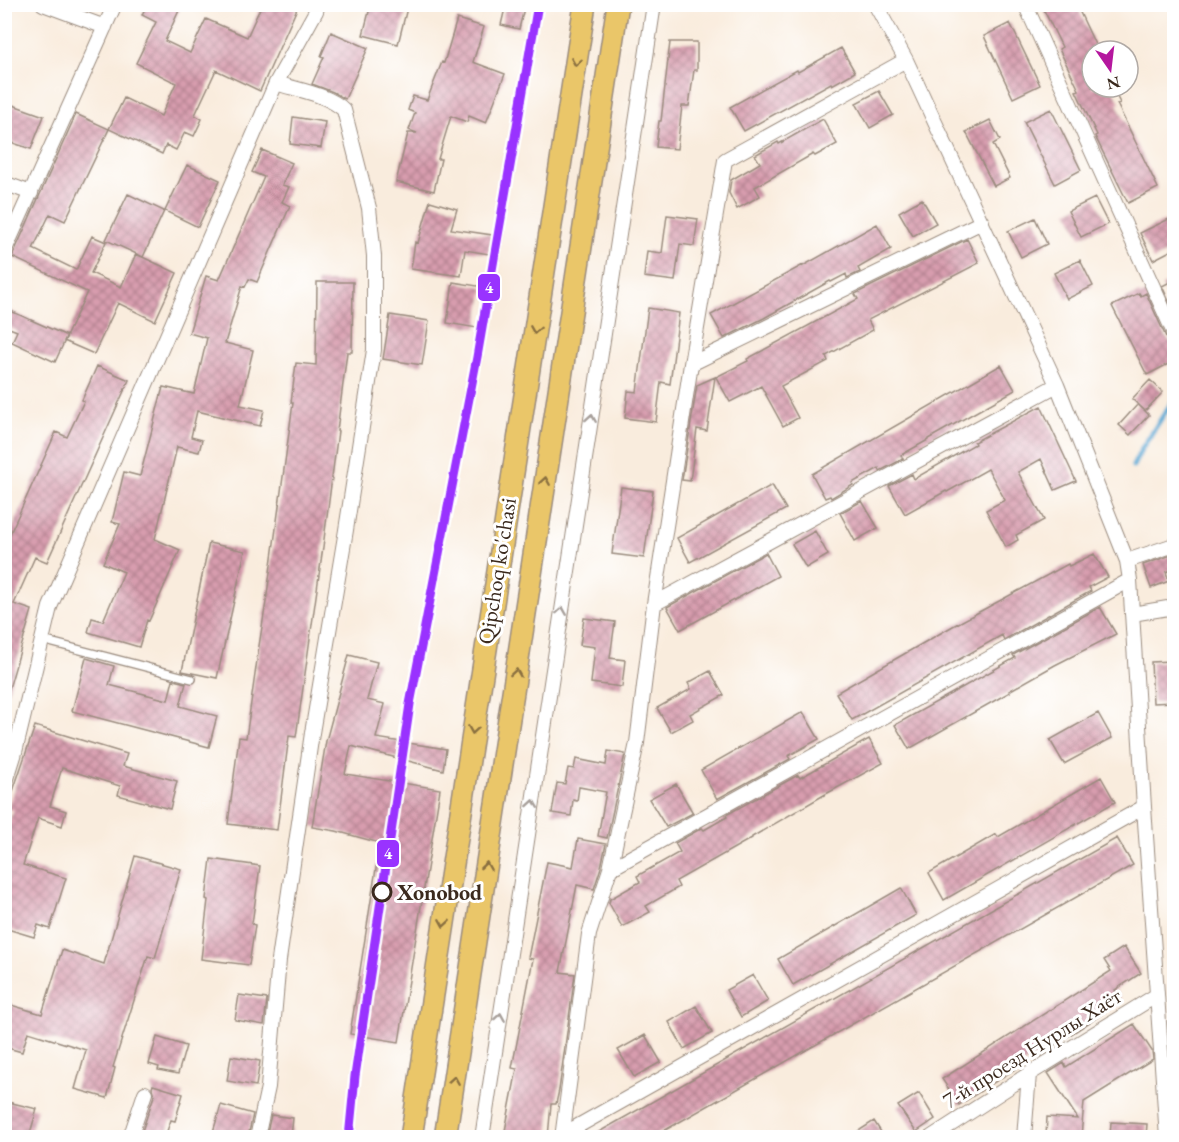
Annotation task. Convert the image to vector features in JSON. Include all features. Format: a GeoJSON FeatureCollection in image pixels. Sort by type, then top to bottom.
{"type":"FeatureCollection","features":[{"type":"Feature","properties":{"kind":"main road","name":"Qipchoq ko'chasi"},"geometry":{"type":"LineString","coordinates":[[411,1137],[585,4]]}},
{"type":"Feature","properties":{"kind":"main road","name":"Qipchoq ko'chasi"},"geometry":{"type":"LineString","coordinates":[[445,1137],[618,4]]}},
{"type":"Feature","properties":{"kind":"street"},"geometry":{"type":"LineString","coordinates":[[43,4],[105,27]]}},
{"type":"Feature","properties":{"kind":"street"},"geometry":{"type":"LineString","coordinates":[[4,252],[115,4]]}},
{"type":"Feature","properties":{"kind":"street"},"geometry":{"type":"LineString","coordinates":[[4,788],[14,756],[50,607],[276,83],[318,4]]}},
{"type":"Feature","properties":{"kind":"street"},"geometry":{"type":"LineString","coordinates":[[482,1137],[654,4]]}},
{"type":"Feature","properties":{"kind":"street"},"geometry":{"type":"LineString","coordinates":[[1025,4],[1174,333]]}},
{"type":"Feature","properties":{"kind":"street"},"geometry":{"type":"LineString","coordinates":[[879,6],[1057,385],[1127,561],[1167,1137]]}},
{"type":"Feature","properties":{"kind":"street"},"geometry":{"type":"LineString","coordinates":[[562,1136],[589,934],[610,869],[637,743],[654,604],[724,160],[906,60]]}},
{"type":"Feature","properties":{"kind":"street"},"geometry":{"type":"LineString","coordinates":[[257,1137],[268,1087],[279,960],[312,733],[374,350],[374,256],[369,208],[344,110],[337,103],[327,99],[276,83]]}},
{"type":"Feature","properties":{"kind":"street"},"geometry":{"type":"LineString","coordinates":[[4,183],[31,193]]}},
{"type":"Feature","properties":{"kind":"street"},"geometry":{"type":"LineString","coordinates":[[691,364],[982,222]]}},
{"type":"Feature","properties":{"kind":"street"},"geometry":{"type":"LineString","coordinates":[[654,604],[1057,385]]}},
{"type":"Feature","properties":{"kind":"street"},"geometry":{"type":"LineString","coordinates":[[1127,561],[1174,545]]}},
{"type":"Feature","properties":{"kind":"street"},"geometry":{"type":"LineString","coordinates":[[610,869],[1130,580]]}},
{"type":"Feature","properties":{"kind":"street"},"geometry":{"type":"LineString","coordinates":[[1132,614],[1174,607]]}},
{"type":"Feature","properties":{"kind":"street"},"geometry":{"type":"LineString","coordinates":[[562,1136],[1144,807]]}},
{"type":"Feature","properties":{"kind":"street","name":"7-й проезд Нурлы Хаёт"},"geometry":{"type":"LineString","coordinates":[[930,1137],[1157,995]]}},
{"type":"Feature","properties":{"kind":"street"},"geometry":{"type":"LineString","coordinates":[[1024,1137],[1029,1074]]}},
{"type":"Feature","properties":{"kind":"street"},"geometry":{"type":"LineString","coordinates":[[130,1137],[145,1093]]}},
{"type":"Feature","properties":{"kind":"lane"},"geometry":{"type":"LineString","coordinates":[[42,640],[192,679]]}},
{"type":"Feature","properties":{"kind":"building"},"geometry":{"type":"Polygon","coordinates":[[[147,4],[182,4],[165,41],[190,53],[206,19],[247,37],[262,4],[299,4],[260,91],[216,70],[195,115],[202,119],[194,136],[185,132],[176,150],[166,145],[162,154],[109,129],[124,98],[161,116],[176,83],[136,63],[156,22],[142,15],[147,4]]]}},
{"type":"Feature","properties":{"kind":"building"},"geometry":{"type":"Polygon","coordinates":[[[371,4],[408,4],[398,44],[363,35],[371,4]]]}},
{"type":"Feature","properties":{"kind":"building"},"geometry":{"type":"Polygon","coordinates":[[[506,4],[525,4],[519,29],[501,25],[506,4]]]}},
{"type":"Feature","properties":{"kind":"building"},"geometry":{"type":"Polygon","coordinates":[[[1041,4],[1076,4],[1092,39],[1080,39],[1080,99],[1118,99],[1120,103],[1117,104],[1158,188],[1128,203],[1095,136],[1097,135],[1076,91],[1079,90],[1059,49],[1062,47],[1041,4]]]}},
{"type":"Feature","properties":{"kind":"building"},"geometry":{"type":"Polygon","coordinates":[[[457,19],[484,27],[473,62],[505,74],[486,123],[469,116],[467,122],[451,116],[438,159],[441,159],[434,191],[396,182],[408,133],[417,133],[409,130],[415,113],[408,110],[413,96],[427,100],[442,62],[444,63],[457,19]]]}},
{"type":"Feature","properties":{"kind":"building"},"geometry":{"type":"Polygon","coordinates":[[[1010,23],[1040,85],[1013,98],[984,36],[1010,23]]]}},
{"type":"Feature","properties":{"kind":"building"},"geometry":{"type":"Polygon","coordinates":[[[331,32],[368,48],[345,99],[312,84],[324,57],[321,56],[331,32]]]}},
{"type":"Feature","properties":{"kind":"building"},"geometry":{"type":"Polygon","coordinates":[[[670,42],[697,42],[697,70],[694,70],[689,106],[682,106],[677,149],[656,147],[670,42]]]}},
{"type":"Feature","properties":{"kind":"building"},"geometry":{"type":"Polygon","coordinates":[[[841,48],[855,72],[744,131],[730,107],[841,48]]]}},
{"type":"Feature","properties":{"kind":"building"},"geometry":{"type":"Polygon","coordinates":[[[879,91],[893,115],[870,128],[856,103],[879,91]]]}},
{"type":"Feature","properties":{"kind":"building"},"geometry":{"type":"Polygon","coordinates":[[[13,105],[44,116],[31,149],[4,140],[4,128],[13,105]]]}},
{"type":"Feature","properties":{"kind":"building"},"geometry":{"type":"Polygon","coordinates":[[[1051,109],[1081,170],[1055,184],[1024,122],[1051,109]]]}},
{"type":"Feature","properties":{"kind":"building"},"geometry":{"type":"Polygon","coordinates":[[[76,114],[109,129],[65,221],[50,214],[33,249],[76,270],[92,236],[106,242],[91,273],[121,287],[136,254],[177,273],[155,321],[118,303],[94,354],[64,341],[87,292],[12,257],[76,114]]]}},
{"type":"Feature","properties":{"kind":"building"},"geometry":{"type":"Polygon","coordinates":[[[293,117],[325,122],[321,148],[290,144],[293,117]]]}},
{"type":"Feature","properties":{"kind":"building"},"geometry":{"type":"Polygon","coordinates":[[[823,119],[837,144],[815,156],[813,154],[755,187],[760,196],[737,209],[729,193],[731,180],[760,163],[755,155],[823,119]]]}},
{"type":"Feature","properties":{"kind":"building"},"geometry":{"type":"Polygon","coordinates":[[[990,120],[1000,140],[993,144],[1010,178],[994,186],[966,132],[990,120]]]}},
{"type":"Feature","properties":{"kind":"building"},"geometry":{"type":"Polygon","coordinates":[[[262,150],[292,163],[282,185],[289,187],[282,202],[290,206],[257,282],[249,279],[245,287],[242,286],[225,343],[253,350],[240,405],[264,410],[260,426],[197,411],[191,437],[202,440],[199,452],[177,447],[155,539],[180,550],[149,621],[147,620],[139,647],[88,632],[92,618],[103,621],[124,572],[103,563],[120,524],[112,522],[124,472],[140,476],[163,387],[194,394],[207,338],[189,333],[206,276],[219,280],[264,177],[252,172],[262,150]]]}},
{"type":"Feature","properties":{"kind":"building"},"geometry":{"type":"Polygon","coordinates":[[[187,165],[220,180],[198,227],[165,211],[187,165]]]}},
{"type":"Feature","properties":{"kind":"building"},"geometry":{"type":"Polygon","coordinates":[[[128,194],[164,211],[143,257],[106,240],[128,194]]]}},
{"type":"Feature","properties":{"kind":"building"},"geometry":{"type":"Polygon","coordinates":[[[1095,198],[1108,224],[1081,237],[1068,211],[1095,198]]]}},
{"type":"Feature","properties":{"kind":"building"},"geometry":{"type":"Polygon","coordinates":[[[922,199],[936,223],[913,236],[899,212],[922,199]]]}},
{"type":"Feature","properties":{"kind":"building"},"geometry":{"type":"Polygon","coordinates":[[[430,201],[457,209],[451,229],[492,235],[489,254],[465,250],[461,276],[411,269],[415,242],[418,243],[430,201]]]}},
{"type":"Feature","properties":{"kind":"building"},"geometry":{"type":"Polygon","coordinates":[[[667,215],[698,219],[694,246],[680,244],[675,281],[644,277],[647,251],[662,253],[667,215]]]}},
{"type":"Feature","properties":{"kind":"building"},"geometry":{"type":"Polygon","coordinates":[[[1035,218],[1047,244],[1021,257],[1008,231],[1035,218]]]}},
{"type":"Feature","properties":{"kind":"building"},"geometry":{"type":"Polygon","coordinates":[[[1171,218],[1174,226],[1174,249],[1153,260],[1140,233],[1171,218]]]}},
{"type":"Feature","properties":{"kind":"building"},"geometry":{"type":"Polygon","coordinates":[[[877,224],[891,249],[858,268],[860,272],[847,278],[846,274],[830,281],[724,338],[711,315],[877,224]]]}},
{"type":"Feature","properties":{"kind":"building"},"geometry":{"type":"Polygon","coordinates":[[[967,239],[979,263],[868,320],[873,330],[826,356],[828,361],[781,386],[798,418],[783,426],[761,386],[730,402],[716,377],[858,299],[855,294],[967,239]]]}},
{"type":"Feature","properties":{"kind":"building"},"geometry":{"type":"Polygon","coordinates":[[[1080,260],[1093,286],[1067,299],[1054,273],[1080,260]]]}},
{"type":"Feature","properties":{"kind":"building"},"geometry":{"type":"Polygon","coordinates":[[[1174,280],[1174,312],[1162,286],[1174,280]]]}},
{"type":"Feature","properties":{"kind":"building"},"geometry":{"type":"Polygon","coordinates":[[[317,282],[353,282],[352,352],[347,352],[323,547],[296,737],[289,736],[277,830],[228,824],[239,737],[246,738],[293,403],[291,403],[296,363],[316,365],[317,282]]]}},
{"type":"Feature","properties":{"kind":"building"},"geometry":{"type":"Polygon","coordinates":[[[453,282],[484,287],[477,328],[447,323],[453,282]]]}},
{"type":"Feature","properties":{"kind":"building"},"geometry":{"type":"Polygon","coordinates":[[[1139,293],[1141,296],[1146,293],[1166,337],[1169,341],[1174,342],[1174,361],[1147,375],[1112,306],[1139,293]]]}},
{"type":"Feature","properties":{"kind":"building"},"geometry":{"type":"Polygon","coordinates":[[[4,308],[67,336],[55,362],[12,342],[17,331],[4,326],[4,308]]]}},
{"type":"Feature","properties":{"kind":"building"},"geometry":{"type":"Polygon","coordinates":[[[648,308],[679,313],[670,384],[661,382],[656,422],[625,418],[628,391],[637,392],[648,308]]]}},
{"type":"Feature","properties":{"kind":"building"},"geometry":{"type":"Polygon","coordinates":[[[390,315],[429,321],[422,365],[383,359],[390,315]]]}},
{"type":"Feature","properties":{"kind":"building"},"geometry":{"type":"Polygon","coordinates":[[[1001,365],[1015,390],[901,455],[903,459],[880,471],[879,468],[831,498],[830,496],[825,498],[812,474],[1001,365]]]}},
{"type":"Feature","properties":{"kind":"building"},"geometry":{"type":"Polygon","coordinates":[[[97,366],[129,380],[47,562],[35,557],[14,604],[32,610],[8,692],[4,692],[4,547],[56,432],[67,437],[97,366]]]}},
{"type":"Feature","properties":{"kind":"building"},"geometry":{"type":"Polygon","coordinates":[[[715,377],[707,431],[697,429],[690,481],[682,480],[697,385],[715,377]]]}},
{"type":"Feature","properties":{"kind":"building"},"geometry":{"type":"Polygon","coordinates":[[[1150,380],[1163,392],[1145,411],[1132,399],[1150,380]]]}},
{"type":"Feature","properties":{"kind":"building"},"geometry":{"type":"Polygon","coordinates":[[[1138,404],[1149,415],[1130,435],[1119,425],[1138,404]]]}},
{"type":"Feature","properties":{"kind":"building"},"geometry":{"type":"Polygon","coordinates":[[[1041,406],[1076,481],[1055,490],[1041,459],[1018,472],[1044,520],[1016,535],[1018,540],[1006,547],[986,510],[1005,500],[988,469],[905,514],[889,486],[912,474],[914,479],[975,444],[974,442],[1041,406]]]}},
{"type":"Feature","properties":{"kind":"building"},"geometry":{"type":"Polygon","coordinates":[[[772,485],[786,509],[690,562],[677,538],[772,485]]]}},
{"type":"Feature","properties":{"kind":"building"},"geometry":{"type":"Polygon","coordinates":[[[621,487],[653,491],[644,558],[612,554],[621,487]]]}},
{"type":"Feature","properties":{"kind":"building"},"geometry":{"type":"Polygon","coordinates":[[[862,501],[878,528],[855,541],[840,513],[862,501]]]}},
{"type":"Feature","properties":{"kind":"building"},"geometry":{"type":"Polygon","coordinates":[[[815,531],[828,555],[806,568],[792,544],[815,531]]]}},
{"type":"Feature","properties":{"kind":"building"},"geometry":{"type":"Polygon","coordinates":[[[209,543],[245,551],[217,678],[182,671],[209,543]]]}},
{"type":"Feature","properties":{"kind":"building"},"geometry":{"type":"Polygon","coordinates":[[[766,553],[778,576],[680,630],[667,607],[766,553]]]}},
{"type":"Feature","properties":{"kind":"building"},"geometry":{"type":"Polygon","coordinates":[[[1094,554],[1108,577],[1089,587],[1091,591],[1004,640],[1002,635],[852,720],[836,693],[1068,564],[1069,566],[1094,554]]]}},
{"type":"Feature","properties":{"kind":"building"},"geometry":{"type":"Polygon","coordinates":[[[1174,554],[1174,569],[1166,572],[1169,581],[1151,588],[1143,565],[1174,554]]]}},
{"type":"Feature","properties":{"kind":"building"},"geometry":{"type":"Polygon","coordinates":[[[1100,607],[1116,634],[1055,665],[909,749],[895,725],[1015,658],[1013,655],[1100,607]]]}},
{"type":"Feature","properties":{"kind":"building"},"geometry":{"type":"Polygon","coordinates":[[[584,618],[615,622],[610,658],[625,660],[622,687],[591,683],[595,647],[580,645],[584,618]]]}},
{"type":"Feature","properties":{"kind":"building"},"geometry":{"type":"Polygon","coordinates":[[[349,655],[377,662],[367,700],[385,704],[376,738],[446,749],[443,770],[351,746],[345,774],[440,789],[399,1042],[350,1034],[380,843],[312,827],[326,741],[349,655]]]}},
{"type":"Feature","properties":{"kind":"building"},"geometry":{"type":"Polygon","coordinates":[[[86,658],[114,666],[109,685],[168,700],[173,680],[186,683],[180,706],[217,716],[209,747],[72,711],[86,658]]]}},
{"type":"Feature","properties":{"kind":"building"},"geometry":{"type":"Polygon","coordinates":[[[1171,661],[1174,702],[1153,703],[1151,662],[1171,661]]]}},
{"type":"Feature","properties":{"kind":"building"},"geometry":{"type":"Polygon","coordinates":[[[710,671],[724,695],[690,714],[693,720],[671,732],[657,708],[691,689],[688,683],[710,671]]]}},
{"type":"Feature","properties":{"kind":"building"},"geometry":{"type":"Polygon","coordinates":[[[803,712],[819,739],[788,756],[790,759],[717,799],[701,770],[803,712]]]}},
{"type":"Feature","properties":{"kind":"building"},"geometry":{"type":"Polygon","coordinates":[[[1098,713],[1112,738],[1064,764],[1050,740],[1098,713]]]}},
{"type":"Feature","properties":{"kind":"building"},"geometry":{"type":"Polygon","coordinates":[[[35,726],[127,754],[123,766],[177,781],[170,809],[118,795],[120,786],[62,768],[50,806],[66,811],[62,826],[38,818],[23,865],[66,878],[50,929],[38,925],[34,937],[4,928],[4,837],[13,810],[7,809],[35,726]]]}},
{"type":"Feature","properties":{"kind":"building"},"geometry":{"type":"Polygon","coordinates":[[[869,739],[883,763],[676,881],[679,887],[646,906],[650,912],[622,927],[609,903],[610,899],[640,882],[637,876],[680,852],[675,843],[702,828],[704,830],[727,817],[726,815],[798,775],[800,778],[869,739]]]}},
{"type":"Feature","properties":{"kind":"building"},"geometry":{"type":"Polygon","coordinates":[[[608,751],[625,754],[607,838],[598,836],[606,792],[579,787],[577,801],[573,800],[571,816],[552,813],[557,783],[565,784],[568,768],[574,769],[576,759],[606,765],[608,751]]]}},
{"type":"Feature","properties":{"kind":"building"},"geometry":{"type":"Polygon","coordinates":[[[1101,777],[1115,802],[944,900],[929,873],[996,834],[998,837],[1101,777]]]}},
{"type":"Feature","properties":{"kind":"building"},"geometry":{"type":"Polygon","coordinates":[[[676,784],[693,813],[666,827],[649,799],[676,784]]]}},
{"type":"Feature","properties":{"kind":"building"},"geometry":{"type":"Polygon","coordinates":[[[1117,838],[1133,865],[653,1137],[590,1137],[1117,838]]]}},
{"type":"Feature","properties":{"kind":"building"},"geometry":{"type":"Polygon","coordinates":[[[578,839],[606,844],[594,889],[577,885],[560,972],[575,974],[559,1090],[556,1104],[551,1104],[548,1137],[526,1137],[526,1135],[505,1131],[517,1069],[512,1068],[533,959],[528,958],[547,862],[573,867],[578,839]]]}},
{"type":"Feature","properties":{"kind":"building"},"geometry":{"type":"Polygon","coordinates":[[[135,856],[181,869],[155,958],[148,956],[113,1067],[115,1068],[107,1098],[75,1089],[86,1050],[28,1032],[22,1052],[4,1047],[4,1003],[42,1014],[62,950],[104,964],[135,856]]]}},
{"type":"Feature","properties":{"kind":"building"},"geometry":{"type":"Polygon","coordinates":[[[211,859],[260,866],[249,965],[201,959],[211,859]]]}},
{"type":"Feature","properties":{"kind":"building"},"geometry":{"type":"Polygon","coordinates":[[[901,888],[916,915],[793,985],[778,959],[901,888]]]}},
{"type":"Feature","properties":{"kind":"building"},"geometry":{"type":"Polygon","coordinates":[[[1124,947],[1141,973],[1115,990],[1122,1001],[1053,1046],[1054,1048],[1039,1057],[1037,1055],[959,1105],[942,1079],[1111,971],[1104,960],[1124,947]]]}},
{"type":"Feature","properties":{"kind":"building"},"geometry":{"type":"Polygon","coordinates":[[[753,975],[768,1001],[741,1017],[726,990],[753,975]]]}},
{"type":"Feature","properties":{"kind":"building"},"geometry":{"type":"Polygon","coordinates":[[[239,995],[267,999],[264,1025],[235,1020],[239,995]]]}},
{"type":"Feature","properties":{"kind":"building"},"geometry":{"type":"Polygon","coordinates":[[[696,1006],[712,1033],[684,1049],[669,1022],[696,1006]]]}},
{"type":"Feature","properties":{"kind":"building"},"geometry":{"type":"Polygon","coordinates":[[[1134,1024],[1152,1051],[1153,1059],[1084,1102],[1081,1137],[1046,1137],[1047,1117],[1078,1119],[1048,1073],[1064,1063],[1066,1067],[1134,1024]]]}},
{"type":"Feature","properties":{"kind":"building"},"geometry":{"type":"Polygon","coordinates":[[[645,1035],[661,1062],[634,1077],[618,1050],[645,1035]]]}},
{"type":"Feature","properties":{"kind":"building"},"geometry":{"type":"Polygon","coordinates":[[[157,1037],[186,1046],[178,1074],[158,1070],[159,1067],[149,1064],[157,1037]]]}},
{"type":"Feature","properties":{"kind":"building"},"geometry":{"type":"Polygon","coordinates":[[[231,1056],[260,1061],[256,1086],[227,1081],[231,1056]]]}},
{"type":"Feature","properties":{"kind":"building"},"geometry":{"type":"Polygon","coordinates":[[[153,1085],[183,1094],[175,1121],[171,1120],[167,1131],[177,1134],[177,1137],[140,1137],[154,1096],[153,1085]]]}},
{"type":"Feature","properties":{"kind":"building"},"geometry":{"type":"Polygon","coordinates":[[[919,1093],[935,1119],[916,1132],[898,1106],[919,1093]]]}},
{"type":"Feature","properties":{"kind":"building"},"geometry":{"type":"Polygon","coordinates":[[[4,1101],[37,1109],[29,1137],[4,1132],[4,1101]]]}},
{"type":"Feature","properties":{"kind":"building"},"geometry":{"type":"Polygon","coordinates":[[[221,1105],[253,1114],[248,1137],[233,1137],[213,1132],[221,1105]]]}},
{"type":"Feature","properties":{"kind":"building"},"geometry":{"type":"Polygon","coordinates":[[[271,1115],[293,1118],[291,1137],[266,1137],[271,1115]]]}},
{"type":"Feature","properties":{"kind":"building"},"geometry":{"type":"Polygon","coordinates":[[[874,1121],[884,1137],[849,1137],[874,1121]]]}},
{"type":"Feature","properties":{"kind":"building"},"geometry":{"type":"Polygon","coordinates":[[[1111,1122],[1147,1124],[1146,1137],[1110,1137],[1111,1122]]]}},
{"type":"Feature","properties":{"kind":"waterway"},"geometry":{"type":"LineString","coordinates":[[1133,466],[1174,399]]}},
{"type":"Feature","properties":{"kind":"transit line","name":"4"},"geometry":{"type":"LineString","coordinates":[[349,1138],[355,1076],[410,704],[477,357],[538,4]]}},
{"type":"Feature","properties":{"kind":"place","name":"Xonobod"},"geometry":{"type":"Point","coordinates":[382,892]}}]}
